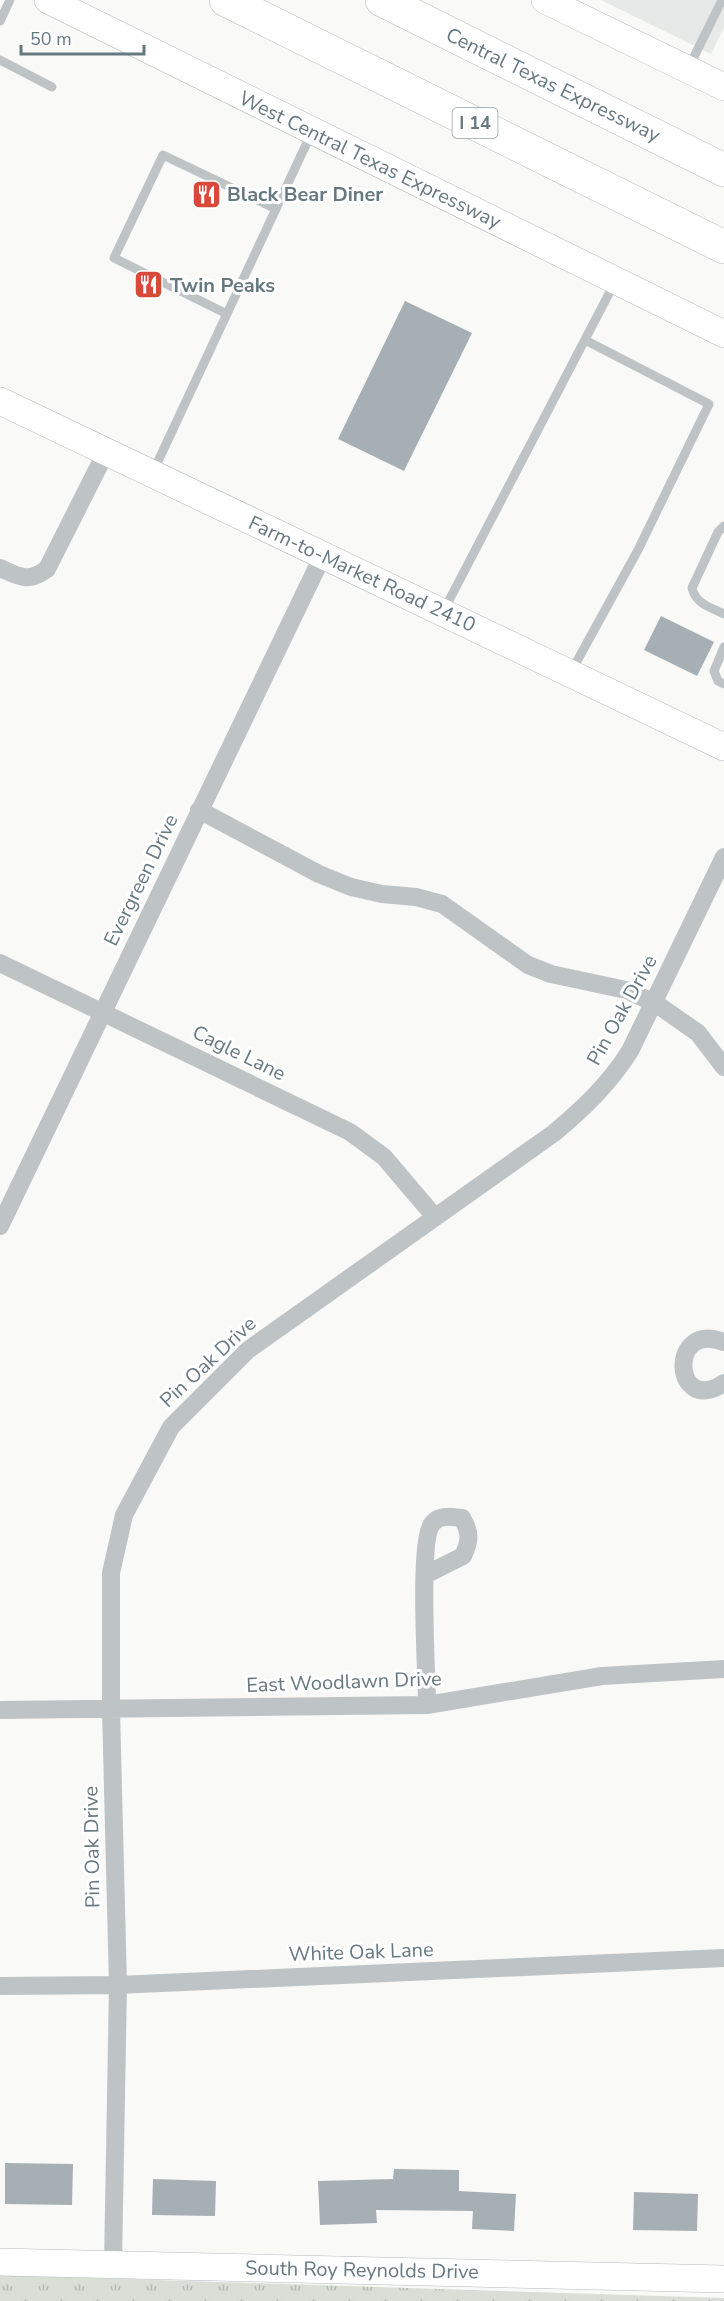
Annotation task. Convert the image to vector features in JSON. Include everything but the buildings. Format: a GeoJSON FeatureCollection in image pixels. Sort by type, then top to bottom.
{"type":"FeatureCollection","features":[{"type":"Feature","properties":{"kind":"highway","name":"I 14"},"geometry":{"type":"LineString","coordinates":[[226,0],[724,247]]}},
{"type":"Feature","properties":{"kind":"highway","name":"Central Texas Expressway"},"geometry":{"type":"LineString","coordinates":[[382,0],[724,170]]}},
{"type":"Feature","properties":{"kind":"main road","name":"West Central Texas Expressway"},"geometry":{"type":"LineString","coordinates":[[48,0],[724,334]]}},
{"type":"Feature","properties":{"kind":"main road"},"geometry":{"type":"LineString","coordinates":[[545,0],[724,87]]}},
{"type":"Feature","properties":{"kind":"main road","name":"Farm-to-Market Road 2410"},"geometry":{"type":"LineString","coordinates":[[0,401],[724,747]]}},
{"type":"Feature","properties":{"kind":"main road","name":"South Roy Reynolds Drive"},"geometry":{"type":"LineString","coordinates":[[0,2262],[724,2279]]}},
{"type":"Feature","properties":{"kind":"street"},"geometry":{"type":"LineString","coordinates":[[0,568],[21,578],[36,577],[47,568],[106,452]]}},
{"type":"Feature","properties":{"kind":"street","name":"Evergreen Drive"},"geometry":{"type":"LineString","coordinates":[[0,1226],[323,555]]}},
{"type":"Feature","properties":{"kind":"street"},"geometry":{"type":"LineString","coordinates":[[199,810],[319,874],[351,887],[382,894],[417,897],[442,904],[528,965],[551,974],[626,990],[655,1003],[698,1033],[724,1067]]}},
{"type":"Feature","properties":{"kind":"street","name":"Pin Oak Drive"},"geometry":{"type":"LineString","coordinates":[[113,2264],[118,1985],[111,1710],[111,1573],[124,1515],[171,1427],[248,1350],[554,1133],[591,1102],[612,1080],[655,1003],[724,857]]}},
{"type":"Feature","properties":{"kind":"street","name":"Cagle Lane"},"geometry":{"type":"LineString","coordinates":[[0,963],[350,1132],[384,1157],[435,1217]]}},
{"type":"Feature","properties":{"kind":"street"},"geometry":{"type":"LineString","coordinates":[[724,1342],[716,1339],[700,1340],[689,1348],[683,1359],[683,1372],[688,1383],[698,1389],[715,1389],[724,1383]]}},
{"type":"Feature","properties":{"kind":"street"},"geometry":{"type":"LineString","coordinates":[[425,1575],[427,1705]]}},
{"type":"Feature","properties":{"kind":"street","name":"East Woodlawn Drive"},"geometry":{"type":"LineString","coordinates":[[0,1710],[427,1705],[602,1676],[724,1669]]}},
{"type":"Feature","properties":{"kind":"street","name":"White Oak Lane"},"geometry":{"type":"LineString","coordinates":[[0,1986],[118,1985],[724,1958]]}},
{"type":"Feature","properties":{"kind":"lane"},"geometry":{"type":"LineString","coordinates":[[0,21],[10,0]]}},
{"type":"Feature","properties":{"kind":"lane"},"geometry":{"type":"LineString","coordinates":[[688,69],[722,0]]}},
{"type":"Feature","properties":{"kind":"lane"},"geometry":{"type":"LineString","coordinates":[[0,60],[52,87]]}},
{"type":"Feature","properties":{"kind":"lane"},"geometry":{"type":"LineString","coordinates":[[152,474],[312,132]]}},
{"type":"Feature","properties":{"kind":"lane"},"geometry":{"type":"LineString","coordinates":[[227,314],[114,258],[163,155],[276,209]]}},
{"type":"Feature","properties":{"kind":"lane"},"geometry":{"type":"LineString","coordinates":[[443,612],[616,281]]}},
{"type":"Feature","properties":{"kind":"lane"},"geometry":{"type":"LineString","coordinates":[[571,673],[638,550],[709,404],[585,340]]}},
{"type":"Feature","properties":{"kind":"lane"},"geometry":{"type":"LineString","coordinates":[[724,526],[718,532],[692,588],[700,603],[724,614]]}},
{"type":"Feature","properties":{"kind":"lane"},"geometry":{"type":"LineString","coordinates":[[724,647],[714,671],[718,681],[724,684]]}},
{"type":"Feature","properties":{"kind":"shaded area"},"geometry":{"type":"Polygon","coordinates":[[[601,0],[724,0],[724,27],[711,54],[601,0]]]}},
{"type":"Feature","properties":{"kind":"green space"},"geometry":{"type":"Polygon","coordinates":[[[0,2275],[724,2298],[724,2301],[0,2301],[0,2275]]]}},
{"type":"Feature","properties":{"kind":"place","name":"Black Bear Diner"},"geometry":{"type":"Point","coordinates":[206,194]}},
{"type":"Feature","properties":{"kind":"place","name":"Twin Peaks"},"geometry":{"type":"Point","coordinates":[149,285]}}]}
